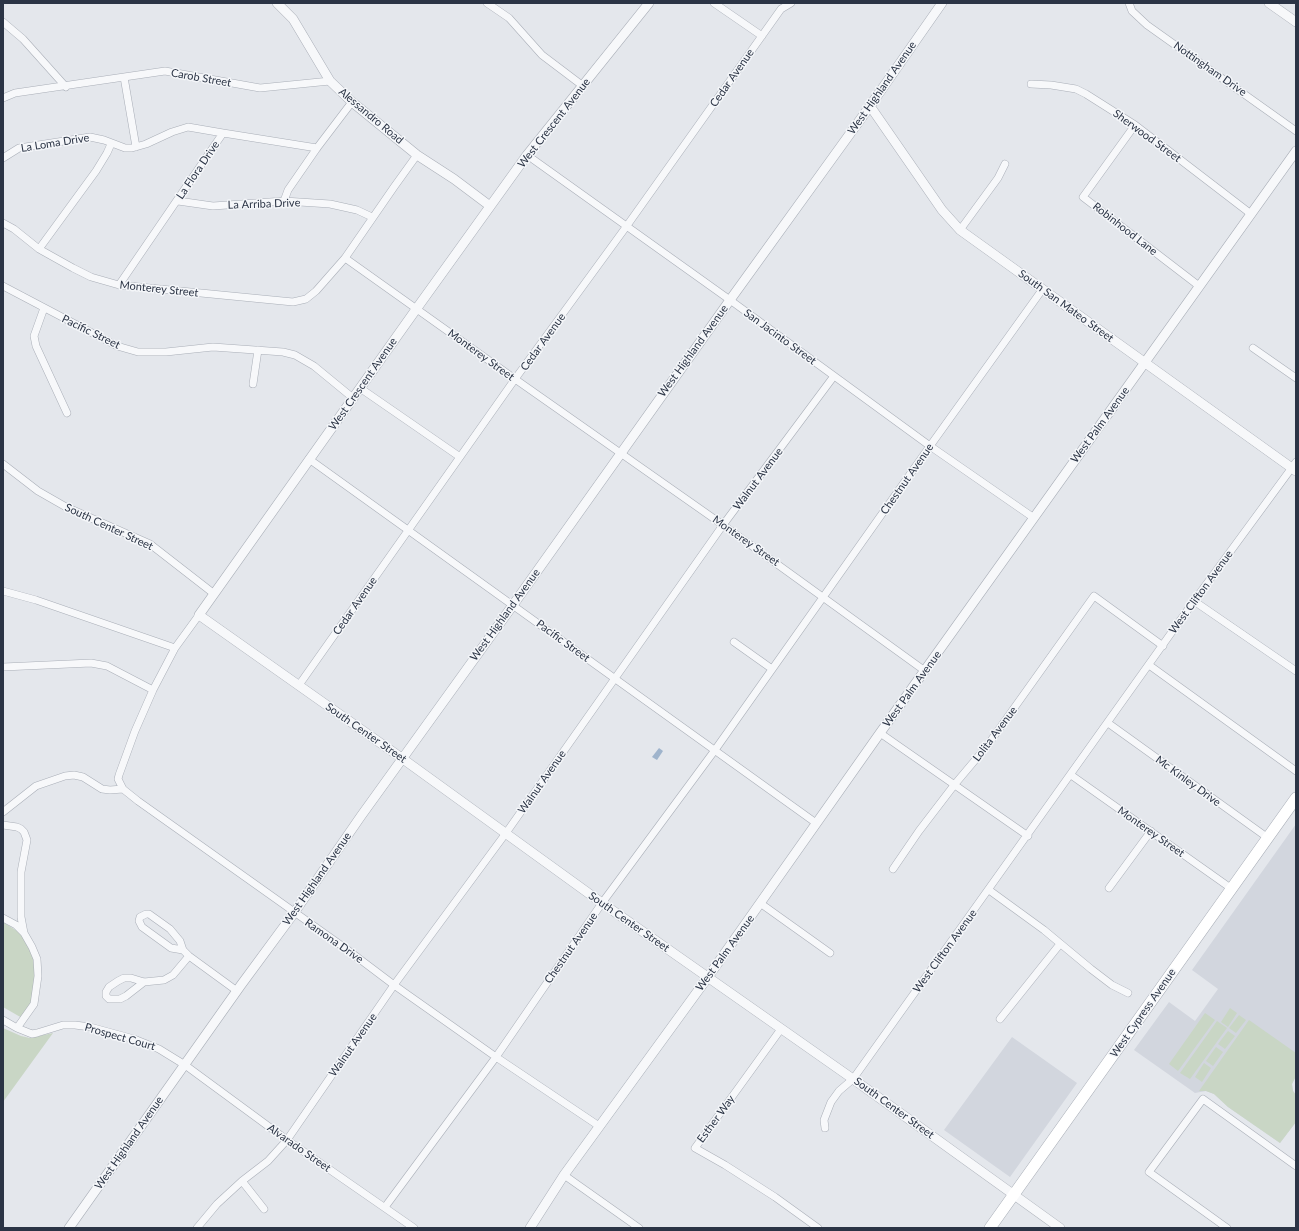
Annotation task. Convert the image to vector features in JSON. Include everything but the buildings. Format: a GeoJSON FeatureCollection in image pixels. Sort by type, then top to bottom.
{"type":"FeatureCollection","features":[{"type":"Feature","properties":{"kind":"main road","name":"West Cypress Avenue"},"geometry":{"type":"LineString","coordinates":[[990,1228],[1296,798]]}},
{"type":"Feature","properties":{"kind":"street","name":"Alessandro Road"},"geometry":{"type":"LineString","coordinates":[[277,3],[293,19],[330,81],[352,102],[417,155],[454,179],[490,206]]}},
{"type":"Feature","properties":{"kind":"street"},"geometry":{"type":"LineString","coordinates":[[488,3],[509,18],[542,55],[583,86]]}},
{"type":"Feature","properties":{"kind":"street","name":"West Crescent Avenue"},"geometry":{"type":"LineString","coordinates":[[123,788],[118,779],[135,731],[153,690],[175,648],[490,206],[528,155],[649,3]]}},
{"type":"Feature","properties":{"kind":"street"},"geometry":{"type":"LineString","coordinates":[[714,3],[762,36]]}},
{"type":"Feature","properties":{"kind":"street","name":"Cedar Avenue"},"geometry":{"type":"LineString","coordinates":[[299,685],[460,457],[781,9],[791,3]]}},
{"type":"Feature","properties":{"kind":"street","name":"West Highland Avenue"},"geometry":{"type":"LineString","coordinates":[[69,1228],[294,913],[361,816],[870,106],[942,3]]}},
{"type":"Feature","properties":{"kind":"street","name":"Nottingham Drive"},"geometry":{"type":"LineString","coordinates":[[1129,3],[1132,11],[1147,25],[1296,130]]}},
{"type":"Feature","properties":{"kind":"street"},"geometry":{"type":"LineString","coordinates":[[1269,3],[1296,22]]}},
{"type":"Feature","properties":{"kind":"street"},"geometry":{"type":"LineString","coordinates":[[3,22],[23,39],[66,87]]}},
{"type":"Feature","properties":{"kind":"street","name":"Carob Street"},"geometry":{"type":"LineString","coordinates":[[3,98],[15,93],[66,87],[165,71],[260,88],[330,81]]}},
{"type":"Feature","properties":{"kind":"street"},"geometry":{"type":"LineString","coordinates":[[124,77],[136,147]]}},
{"type":"Feature","properties":{"kind":"street","name":"Sherwood Street"},"geometry":{"type":"LineString","coordinates":[[1031,84],[1051,85],[1076,89],[1086,94],[1135,125],[1251,214]]}},
{"type":"Feature","properties":{"kind":"street"},"geometry":{"type":"LineString","coordinates":[[284,201],[288,190],[317,148],[352,102]]}},
{"type":"Feature","properties":{"kind":"street","name":"South San Mateo Street"},"geometry":{"type":"LineString","coordinates":[[870,106],[942,210],[960,230],[1145,364],[1294,467]]}},
{"type":"Feature","properties":{"kind":"street","name":"Robinhood Lane"},"geometry":{"type":"LineString","coordinates":[[1135,125],[1084,197],[1199,286]]}},
{"type":"Feature","properties":{"kind":"street","name":"La Loma Drive"},"geometry":{"type":"LineString","coordinates":[[3,158],[19,148],[90,137],[104,140],[111,144],[125,148],[136,147],[188,127],[223,133]]}},
{"type":"Feature","properties":{"kind":"street","name":"La Flora Drive"},"geometry":{"type":"LineString","coordinates":[[119,285],[178,201],[223,133],[317,148]]}},
{"type":"Feature","properties":{"kind":"street"},"geometry":{"type":"LineString","coordinates":[[39,249],[96,170],[111,144]]}},
{"type":"Feature","properties":{"kind":"street","name":"West Palm Avenue"},"geometry":{"type":"LineString","coordinates":[[530,1228],[564,1175],[708,977],[880,733],[1296,151]]}},
{"type":"Feature","properties":{"kind":"street"},"geometry":{"type":"LineString","coordinates":[[345,258],[372,217],[417,155]]}},
{"type":"Feature","properties":{"kind":"street","name":"San Jacinto Street"},"geometry":{"type":"LineString","coordinates":[[528,155],[930,446],[1034,518]]}},
{"type":"Feature","properties":{"kind":"street"},"geometry":{"type":"LineString","coordinates":[[960,230],[998,178],[1005,164]]}},
{"type":"Feature","properties":{"kind":"street","name":"La Arriba Drive"},"geometry":{"type":"LineString","coordinates":[[178,201],[213,206],[284,201],[331,204],[357,210],[372,217]]}},
{"type":"Feature","properties":{"kind":"street","name":"Monterey Street"},"geometry":{"type":"LineString","coordinates":[[3,223],[14,229],[39,249],[78,271],[119,285],[293,302],[306,299],[316,291],[345,258],[417,308],[515,380],[723,525],[925,671]]}},
{"type":"Feature","properties":{"kind":"street","name":"Pacific Street"},"geometry":{"type":"LineString","coordinates":[[3,286],[117,346],[138,352],[166,352],[213,347],[283,352],[295,355],[314,366],[353,398]]}},
{"type":"Feature","properties":{"kind":"street","name":"Chestnut Avenue"},"geometry":{"type":"LineString","coordinates":[[385,1207],[496,1057],[602,903],[715,750],[1042,290]]}},
{"type":"Feature","properties":{"kind":"street"},"geometry":{"type":"LineString","coordinates":[[44,308],[34,336],[36,346],[67,413]]}},
{"type":"Feature","properties":{"kind":"street"},"geometry":{"type":"LineString","coordinates":[[1253,348],[1296,378]]}},
{"type":"Feature","properties":{"kind":"street"},"geometry":{"type":"LineString","coordinates":[[253,384],[258,350]]}},
{"type":"Feature","properties":{"kind":"street","name":"Walnut Avenue"},"geometry":{"type":"LineString","coordinates":[[197,1228],[217,1204],[242,1181],[268,1161],[287,1140],[394,985],[506,833],[723,525],[834,376]]}},
{"type":"Feature","properties":{"kind":"street"},"geometry":{"type":"LineString","coordinates":[[360,388],[460,457]]}},
{"type":"Feature","properties":{"kind":"street","name":"Pacific Street"},"geometry":{"type":"LineString","coordinates":[[310,459],[816,823]]}},
{"type":"Feature","properties":{"kind":"street","name":"South Center Street"},"geometry":{"type":"LineString","coordinates":[[3,464],[38,491],[66,507],[150,544],[213,594]]}},
{"type":"Feature","properties":{"kind":"street","name":"West Clifton Avenue"},"geometry":{"type":"LineString","coordinates":[[824,1128],[824,1120],[831,1102],[839,1091],[854,1079],[1194,601],[1294,467]]}},
{"type":"Feature","properties":{"kind":"street"},"geometry":{"type":"LineString","coordinates":[[3,591],[36,600],[175,648]]}},
{"type":"Feature","properties":{"kind":"street","name":"Lolita Avenue"},"geometry":{"type":"LineString","coordinates":[[893,869],[919,831],[955,784],[987,746],[1094,596],[1162,646]]}},
{"type":"Feature","properties":{"kind":"street"},"geometry":{"type":"LineString","coordinates":[[1194,601],[1296,671]]}},
{"type":"Feature","properties":{"kind":"street","name":"South Center Street"},"geometry":{"type":"LineString","coordinates":[[199,615],[403,759],[602,903],[854,1079],[1060,1228]]}},
{"type":"Feature","properties":{"kind":"street"},"geometry":{"type":"LineString","coordinates":[[734,642],[772,669]]}},
{"type":"Feature","properties":{"kind":"street"},"geometry":{"type":"LineString","coordinates":[[3,667],[95,663],[107,666],[153,690]]}},
{"type":"Feature","properties":{"kind":"street"},"geometry":{"type":"LineString","coordinates":[[1149,665],[1296,771]]}},
{"type":"Feature","properties":{"kind":"street","name":"Mc Kinley Drive"},"geometry":{"type":"LineString","coordinates":[[1108,723],[1268,838]]}},
{"type":"Feature","properties":{"kind":"street"},"geometry":{"type":"LineString","coordinates":[[880,733],[1028,836]]}},
{"type":"Feature","properties":{"kind":"street"},"geometry":{"type":"LineString","coordinates":[[3,812],[36,786],[65,776],[74,775],[83,777],[102,789],[110,790],[123,788]]}},
{"type":"Feature","properties":{"kind":"street","name":"Monterey Street"},"geometry":{"type":"LineString","coordinates":[[1071,775],[1232,889]]}},
{"type":"Feature","properties":{"kind":"street","name":"Ramona Drive"},"geometry":{"type":"LineString","coordinates":[[123,788],[138,801],[294,913],[346,948],[394,985],[496,1057],[599,1126]]}},
{"type":"Feature","properties":{"kind":"street"},"geometry":{"type":"LineString","coordinates":[[3,825],[21,829],[27,840],[21,872],[21,918],[24,933]]}},
{"type":"Feature","properties":{"kind":"street"},"geometry":{"type":"LineString","coordinates":[[1108,888],[1151,831]]}},
{"type":"Feature","properties":{"kind":"street"},"geometry":{"type":"LineString","coordinates":[[989,890],[1044,930],[1090,969],[1128,993]]}},
{"type":"Feature","properties":{"kind":"street"},"geometry":{"type":"LineString","coordinates":[[760,903],[830,953]]}},
{"type":"Feature","properties":{"kind":"street"},"geometry":{"type":"LineString","coordinates":[[183,950],[171,948],[142,927],[139,921],[140,917],[149,914],[170,929],[180,941],[183,950],[189,956],[237,991]]}},
{"type":"Feature","properties":{"kind":"street"},"geometry":{"type":"LineString","coordinates":[[3,918],[16,925],[24,933],[37,959],[38,976],[34,1004],[18,1028]]}},
{"type":"Feature","properties":{"kind":"street"},"geometry":{"type":"LineString","coordinates":[[1000,1019],[1060,944]]}},
{"type":"Feature","properties":{"kind":"street"},"geometry":{"type":"LineString","coordinates":[[144,982],[120,999],[109,998],[106,996],[106,992],[109,987],[124,978],[131,978],[144,982],[167,979],[173,975],[189,956]]}},
{"type":"Feature","properties":{"kind":"street","name":"Prospect Court"},"geometry":{"type":"LineString","coordinates":[[3,1020],[32,1034],[62,1025],[90,1027],[134,1039],[159,1049],[184,1065]]}},
{"type":"Feature","properties":{"kind":"street","name":"Esther Way"},"geometry":{"type":"LineString","coordinates":[[781,1029],[695,1148],[750,1181],[818,1228]]}},
{"type":"Feature","properties":{"kind":"street","name":"Alvarado Street"},"geometry":{"type":"LineString","coordinates":[[184,1065],[287,1140],[414,1228]]}},
{"type":"Feature","properties":{"kind":"street"},"geometry":{"type":"LineString","coordinates":[[1227,1228],[1149,1172],[1203,1099],[1296,1166]]}},
{"type":"Feature","properties":{"kind":"street"},"geometry":{"type":"LineString","coordinates":[[564,1175],[639,1228]]}},
{"type":"Feature","properties":{"kind":"street"},"geometry":{"type":"LineString","coordinates":[[242,1181],[264,1209]]}},
{"type":"Feature","properties":{"kind":"shaded area"},"geometry":{"type":"Polygon","coordinates":[[[1296,824],[1296,1076],[1292,1084],[1293,1091],[1296,1095],[1296,1122],[1280,1143],[1228,1107],[1214,1094],[1206,1091],[1195,1093],[1134,1050],[1169,1002],[1195,1021],[1218,989],[1192,970],[1296,824]]]}},
{"type":"Feature","properties":{"kind":"shaded area"},"geometry":{"type":"Polygon","coordinates":[[[1012,1037],[1077,1083],[1010,1177],[944,1130],[1012,1037]]]}},
{"type":"Feature","properties":{"kind":"green space"},"geometry":{"type":"Polygon","coordinates":[[[3,922],[17,931],[24,938],[34,959],[34,998],[22,1018],[3,1007],[3,922]]]}},
{"type":"Feature","properties":{"kind":"green space"},"geometry":{"type":"Polygon","coordinates":[[[1230,1008],[1237,1013],[1228,1027],[1221,1022],[1230,1008]]]}},
{"type":"Feature","properties":{"kind":"green space"},"geometry":{"type":"Polygon","coordinates":[[[1205,1013],[1215,1020],[1178,1071],[1169,1064],[1205,1013]]]}},
{"type":"Feature","properties":{"kind":"green space"},"geometry":{"type":"Polygon","coordinates":[[[1239,1015],[1246,1020],[1236,1033],[1229,1028],[1239,1015]]]}},
{"type":"Feature","properties":{"kind":"green space"},"geometry":{"type":"Polygon","coordinates":[[[1249,1020],[1296,1053],[1296,1076],[1292,1084],[1293,1091],[1296,1095],[1296,1122],[1280,1143],[1228,1107],[1214,1094],[1206,1091],[1199,1091],[1249,1020]]]}},
{"type":"Feature","properties":{"kind":"green space"},"geometry":{"type":"Polygon","coordinates":[[[1217,1021],[1227,1028],[1190,1079],[1180,1073],[1217,1021]]]}},
{"type":"Feature","properties":{"kind":"green space"},"geometry":{"type":"Polygon","coordinates":[[[3,1028],[21,1036],[30,1038],[53,1033],[3,1102],[3,1028]]]}},
{"type":"Feature","properties":{"kind":"green space"},"geometry":{"type":"Polygon","coordinates":[[[1228,1031],[1235,1036],[1225,1049],[1218,1044],[1228,1031]]]}},
{"type":"Feature","properties":{"kind":"green space"},"geometry":{"type":"Polygon","coordinates":[[[1216,1047],[1223,1052],[1213,1066],[1206,1061],[1216,1047]]]}},
{"type":"Feature","properties":{"kind":"green space"},"geometry":{"type":"Polygon","coordinates":[[[1204,1063],[1211,1068],[1202,1082],[1195,1077],[1204,1063]]]}},
{"type":"Feature","properties":{"kind":"water"},"geometry":{"type":"Polygon","coordinates":[[[659,748],[663,751],[657,760],[652,757],[659,748]]]}}]}
